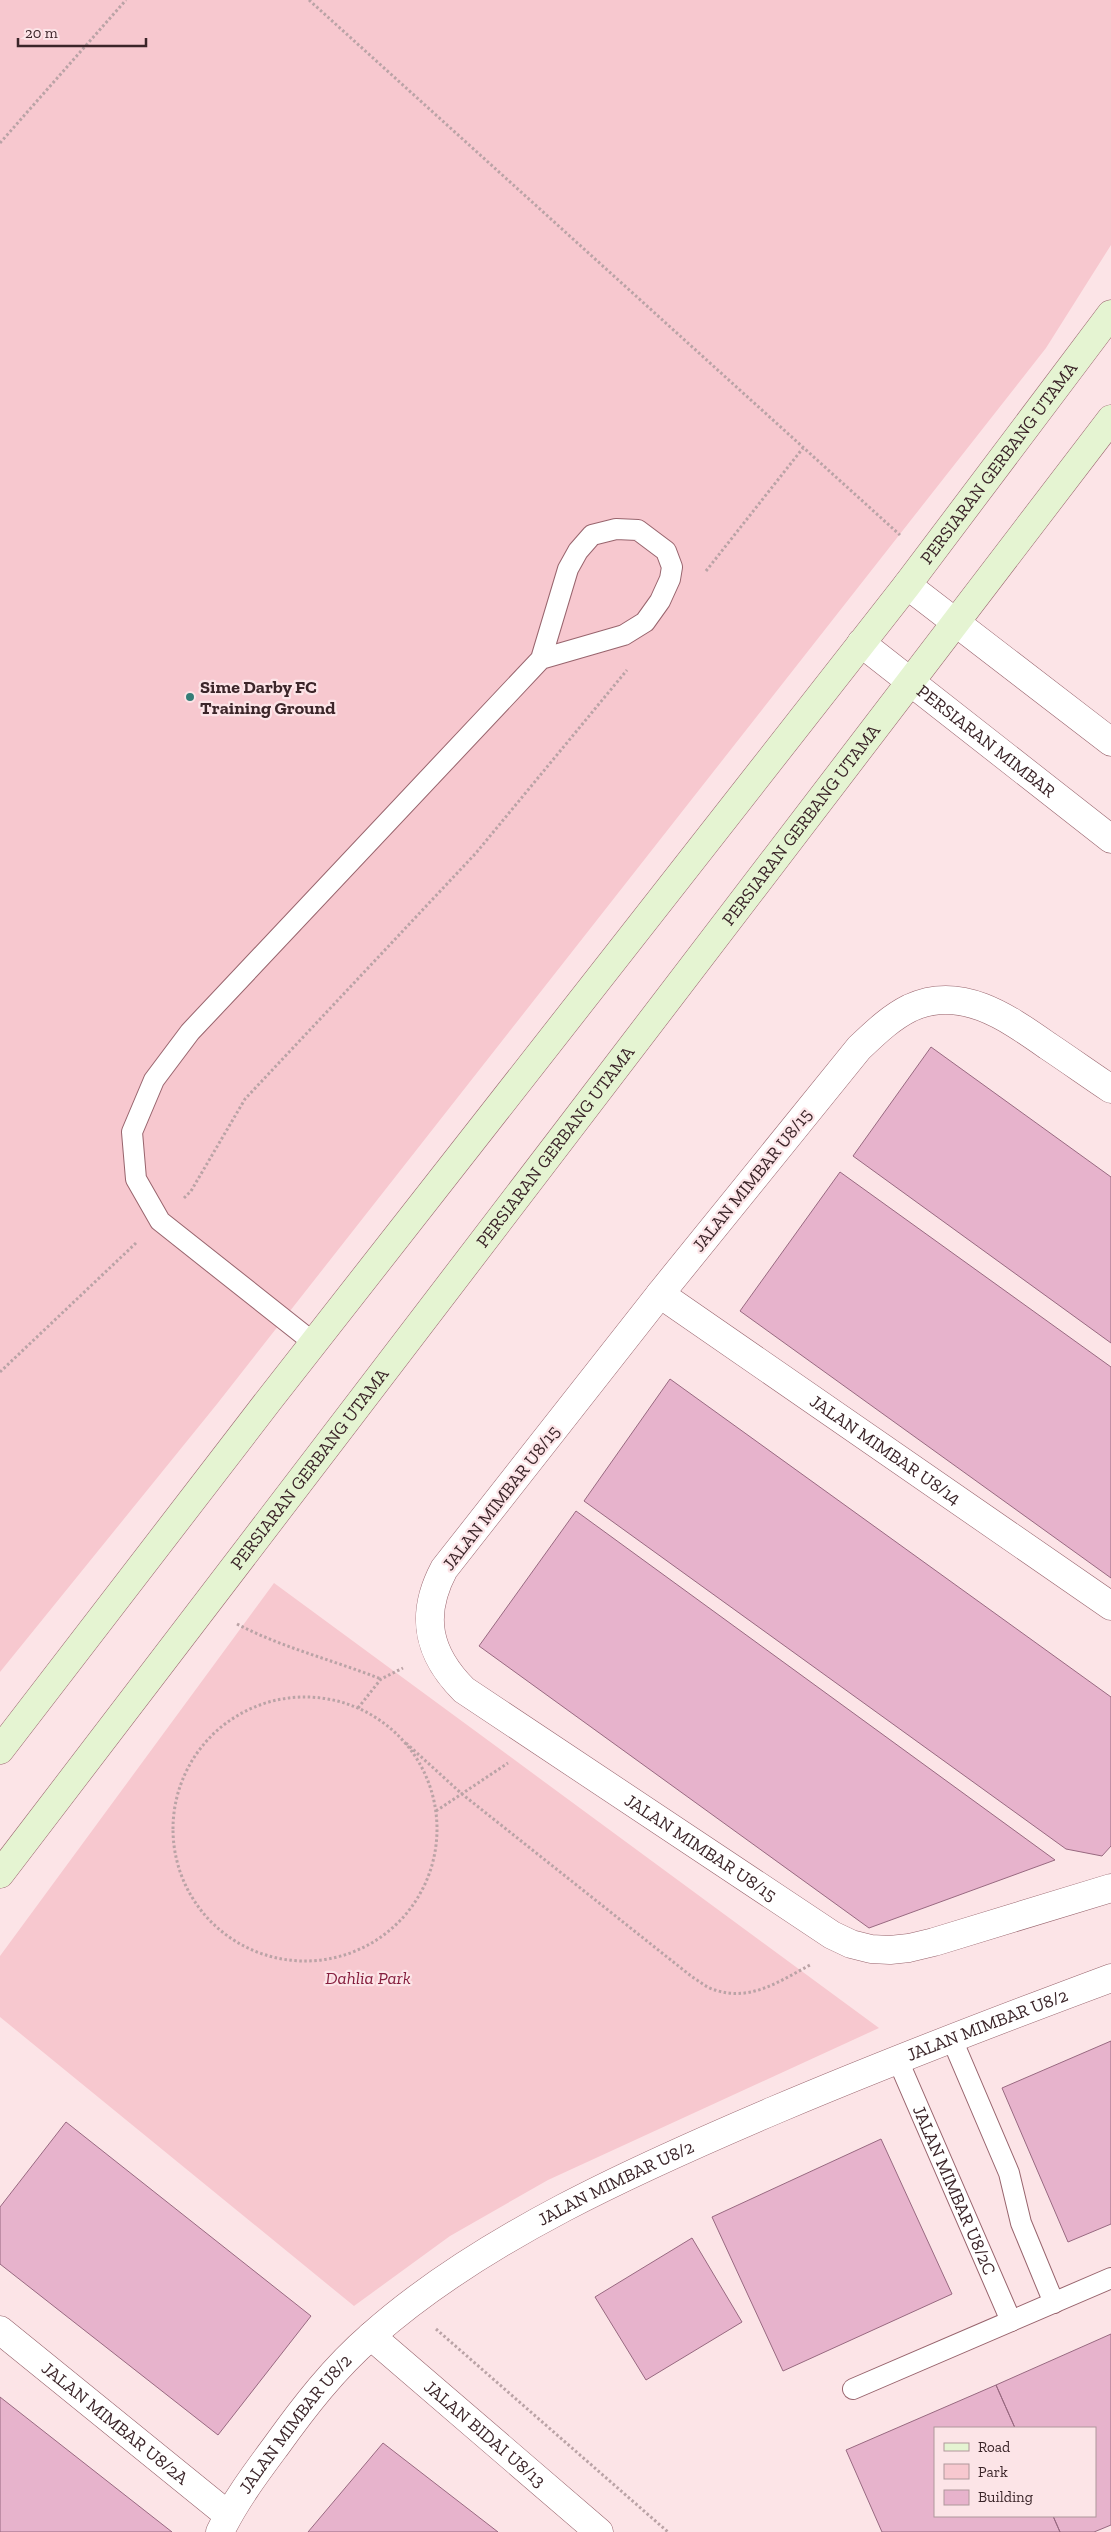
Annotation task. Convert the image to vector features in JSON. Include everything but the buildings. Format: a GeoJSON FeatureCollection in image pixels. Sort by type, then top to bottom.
{"type":"FeatureCollection","features":[{"type":"Feature","properties":{"kind":"main road","name":"PERSIARAN GERBANG UTAMA"},"geometry":{"type":"LineString","coordinates":[[0,1750],[314,1343],[907,585],[1111,314]]}},
{"type":"Feature","properties":{"kind":"main road","name":"PERSIARAN GERBANG UTAMA"},"geometry":{"type":"LineString","coordinates":[[0,1874],[1111,419]]}},
{"type":"Feature","properties":{"kind":"street"},"geometry":{"type":"LineString","coordinates":[[907,585],[1111,742]]}},
{"type":"Feature","properties":{"kind":"street","name":"PERSIARAN MIMBAR"},"geometry":{"type":"LineString","coordinates":[[861,643],[912,681],[1111,839]]}},
{"type":"Feature","properties":{"kind":"street","name":"JALAN MIMBAR U8/15"},"geometry":{"type":"LineString","coordinates":[[1111,1089],[1003,1015],[978,1004],[945,999],[911,1008],[886,1022],[859,1048],[660,1294],[444,1569],[435,1586],[430,1608],[430,1631],[437,1653],[448,1674],[464,1690],[832,1936],[850,1944],[890,1950],[917,1946],[1111,1888]]}},
{"type":"Feature","properties":{"kind":"street","name":"JALAN MIMBAR U8/14"},"geometry":{"type":"LineString","coordinates":[[660,1294],[1111,1606]]}},
{"type":"Feature","properties":{"kind":"street","name":"JALAN MIMBAR U8/2"},"geometry":{"type":"LineString","coordinates":[[224,2524],[277,2445],[324,2383],[371,2336],[409,2305],[465,2266],[591,2194],[690,2146],[897,2058],[1111,1978]]}},
{"type":"Feature","properties":{"kind":"street","name":"JALAN MIMBAR U8/2A"},"geometry":{"type":"LineString","coordinates":[[0,2330],[224,2524]]}},
{"type":"Feature","properties":{"kind":"street","name":"JALAN BIDAI U8/13"},"geometry":{"type":"LineString","coordinates":[[371,2336],[599,2532]]}},
{"type":"Feature","properties":{"kind":"lane"},"geometry":{"type":"LineString","coordinates":[[314,1343],[160,1221],[136,1179],[132,1132],[154,1080],[190,1032],[541,659],[568,569],[578,551],[592,535],[616,529],[638,530],[666,551],[672,567],[670,578],[660,601],[645,622],[624,635],[541,659]]}},
{"type":"Feature","properties":{"kind":"lane"},"geometry":{"type":"LineString","coordinates":[[951,2037],[1010,2173],[1021,2223],[1054,2303]]}},
{"type":"Feature","properties":{"kind":"lane","name":"JALAN MIMBAR U8/2C"},"geometry":{"type":"LineString","coordinates":[[897,2058],[1012,2321]]}},
{"type":"Feature","properties":{"kind":"lane"},"geometry":{"type":"LineString","coordinates":[[853,2389],[1111,2278]]}},
{"type":"Feature","properties":{"kind":"path"},"geometry":{"type":"LineString","coordinates":[[0,144],[126,0]]}},
{"type":"Feature","properties":{"kind":"path"},"geometry":{"type":"LineString","coordinates":[[309,0],[926,559]]}},
{"type":"Feature","properties":{"kind":"path"},"geometry":{"type":"LineString","coordinates":[[704,573],[803,448]]}},
{"type":"Feature","properties":{"kind":"path"},"geometry":{"type":"LineString","coordinates":[[0,1372],[191,1191],[245,1099],[476,853],[630,666]]}},
{"type":"Feature","properties":{"kind":"path"},"geometry":{"type":"LineString","coordinates":[[205,1607],[262,1637],[332,1660],[380,1679]]}},
{"type":"Feature","properties":{"kind":"path"},"geometry":{"type":"LineString","coordinates":[[358,1708],[380,1679],[437,1653]]}},
{"type":"Feature","properties":{"kind":"path"},"geometry":{"type":"LineString","coordinates":[[388,1727],[411,1751],[427,1780],[436,1811],[436,1843],[429,1874],[416,1902],[395,1927],[370,1945],[340,1957],[309,1962],[278,1959],[242,1944],[222,1932],[200,1909],[184,1882],[175,1851],[173,1819],[179,1788],[192,1760],[212,1735],[237,1716],[265,1703],[296,1697],[328,1698],[358,1708],[388,1727],[462,1794],[691,1976],[714,1990],[738,1995],[763,1990],[850,1944]]}},
{"type":"Feature","properties":{"kind":"path"},"geometry":{"type":"LineString","coordinates":[[436,1811],[540,1741]]}},
{"type":"Feature","properties":{"kind":"path"},"geometry":{"type":"LineString","coordinates":[[409,2305],[668,2532]]}},
{"type":"Feature","properties":{"kind":"green space"},"geometry":{"type":"Polygon","coordinates":[[[0,0],[1111,0],[1111,245],[1046,348],[217,1404],[0,1672],[0,0]]]}},
{"type":"Feature","properties":{"kind":"green space","name":"Dahlia Park"},"geometry":{"type":"Polygon","coordinates":[[[274,1583],[879,2028],[548,2180],[450,2236],[354,2306],[0,2017],[0,1956],[274,1583]]]}},
{"type":"Feature","properties":{"kind":"place","name":"Sime Darby FC Training Ground"},"geometry":{"type":"Point","coordinates":[190,697]}}]}
